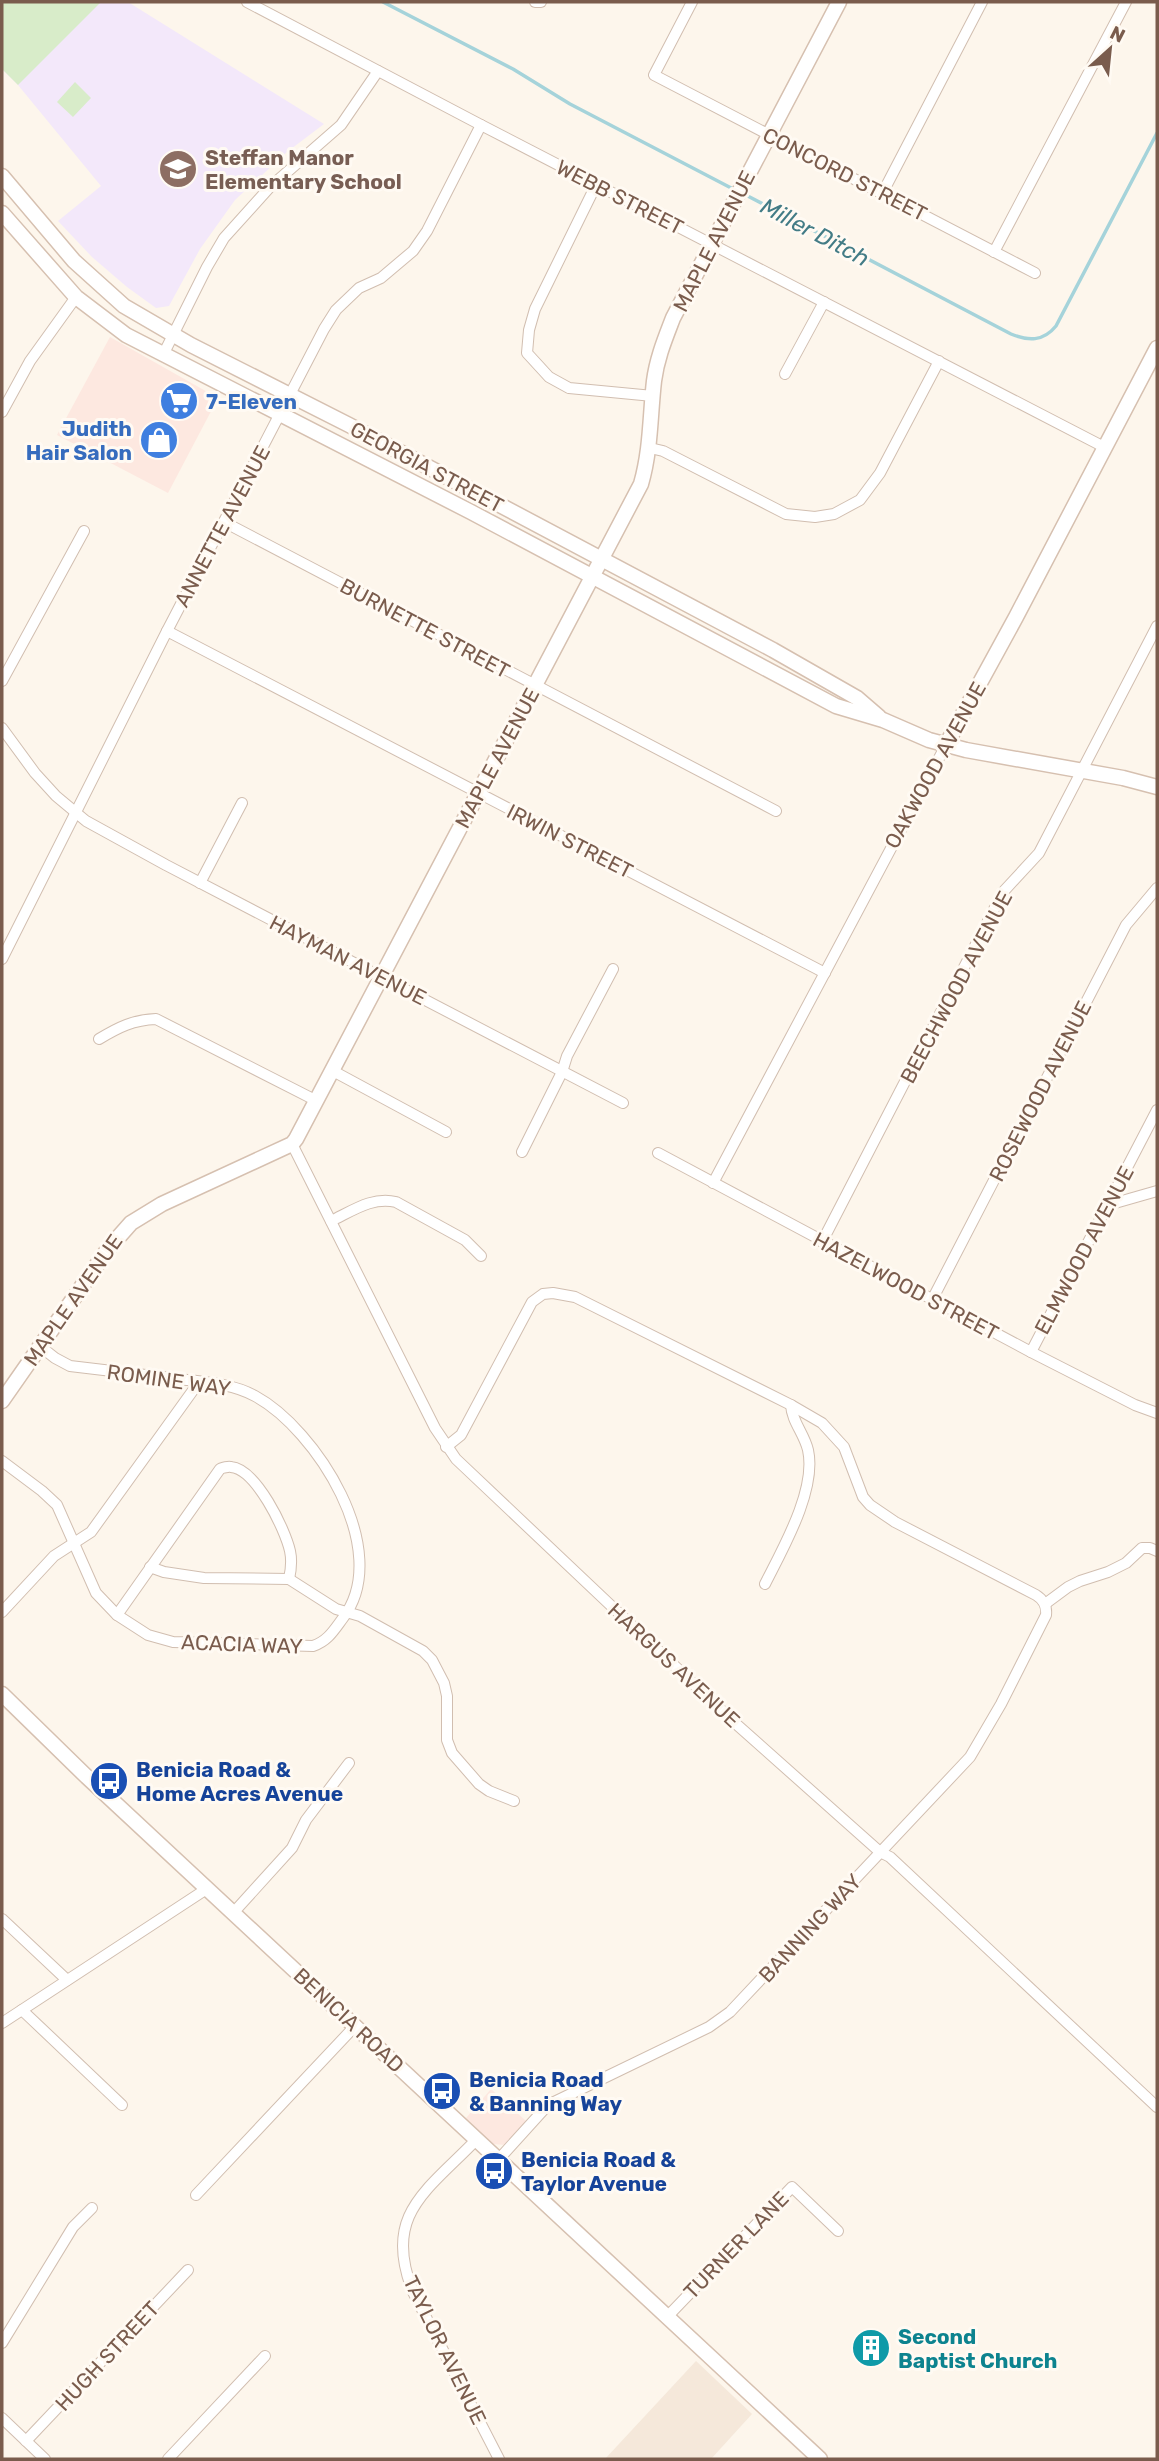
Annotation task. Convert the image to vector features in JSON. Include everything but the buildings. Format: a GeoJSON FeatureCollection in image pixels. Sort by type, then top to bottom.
{"type":"FeatureCollection","features":[{"type":"Feature","properties":{"kind":"main road","name":"MAPLE AVENUE"},"geometry":{"type":"LineString","coordinates":[[2,1401],[108,1249],[131,1223],[162,1204],[292,1144],[333,1071],[641,484],[650,448],[653,396],[661,347],[711,244],[839,2]]}},
{"type":"Feature","properties":{"kind":"main road","name":"GEORGIA STREET"},"geometry":{"type":"LineString","coordinates":[[2,176],[74,261],[124,306],[173,335],[773,650],[857,698],[883,720]]}},
{"type":"Feature","properties":{"kind":"main road","name":"GEORGIA STREET"},"geometry":{"type":"LineString","coordinates":[[2,213],[76,297],[126,335],[836,706],[883,720],[946,745],[1123,778],[1157,787]]}},
{"type":"Feature","properties":{"kind":"main road","name":"OAKWOOD AVENUE"},"geometry":{"type":"LineString","coordinates":[[946,745],[1157,348]]}},
{"type":"Feature","properties":{"kind":"main road","name":"BENICIA ROAD"},"geometry":{"type":"LineString","coordinates":[[2,1694],[87,1777],[820,2459]]}},
{"type":"Feature","properties":{"kind":"street","name":"WEBB STREET"},"geometry":{"type":"LineString","coordinates":[[247,2],[1106,447]]}},
{"type":"Feature","properties":{"kind":"street"},"geometry":{"type":"LineString","coordinates":[[535,2],[541,2]]}},
{"type":"Feature","properties":{"kind":"street","name":"CONCORD STREET"},"geometry":{"type":"LineString","coordinates":[[692,2],[654,75],[1035,273]]}},
{"type":"Feature","properties":{"kind":"street"},"geometry":{"type":"LineString","coordinates":[[882,194],[982,2]]}},
{"type":"Feature","properties":{"kind":"street"},"geometry":{"type":"LineString","coordinates":[[994,252],[1126,2]]}},
{"type":"Feature","properties":{"kind":"street"},"geometry":{"type":"LineString","coordinates":[[163,355],[224,238],[270,187],[341,125],[378,71]]}},
{"type":"Feature","properties":{"kind":"street","name":"ANNETTE AVENUE"},"geometry":{"type":"LineString","coordinates":[[2,959],[167,631],[336,310],[359,288],[381,278],[413,251],[427,231],[481,125]]}},
{"type":"Feature","properties":{"kind":"street"},"geometry":{"type":"LineString","coordinates":[[596,185],[539,301],[529,330],[527,353],[549,377],[569,388],[653,396]]}},
{"type":"Feature","properties":{"kind":"street"},"geometry":{"type":"LineString","coordinates":[[2,412],[30,361],[76,297]]}},
{"type":"Feature","properties":{"kind":"street"},"geometry":{"type":"LineString","coordinates":[[785,374],[824,302]]}},
{"type":"Feature","properties":{"kind":"street"},"geometry":{"type":"LineString","coordinates":[[650,448],[663,451],[786,513],[815,517],[834,514],[860,499],[880,473],[939,361]]}},
{"type":"Feature","properties":{"kind":"street","name":"BURNETTE STREET"},"geometry":{"type":"LineString","coordinates":[[224,522],[776,811]]}},
{"type":"Feature","properties":{"kind":"street"},"geometry":{"type":"LineString","coordinates":[[2,681],[84,531]]}},
{"type":"Feature","properties":{"kind":"street","name":"BEECHWOOD AVENUE"},"geometry":{"type":"LineString","coordinates":[[822,1242],[1003,892],[1038,853],[1157,626]]}},
{"type":"Feature","properties":{"kind":"street","name":"IRWIN STREET"},"geometry":{"type":"LineString","coordinates":[[167,631],[825,973]]}},
{"type":"Feature","properties":{"kind":"street","name":"HAYMAN AVENUE"},"geometry":{"type":"LineString","coordinates":[[2,728],[55,796],[86,821],[623,1103]]}},
{"type":"Feature","properties":{"kind":"street","name":"OAKWOOD AVENUE"},"geometry":{"type":"LineString","coordinates":[[713,1182],[946,745]]}},
{"type":"Feature","properties":{"kind":"street"},"geometry":{"type":"LineString","coordinates":[[200,883],[242,803]]}},
{"type":"Feature","properties":{"kind":"street","name":"ROSEWOOD AVENUE"},"geometry":{"type":"LineString","coordinates":[[932,1300],[1126,925],[1157,888]]}},
{"type":"Feature","properties":{"kind":"street"},"geometry":{"type":"LineString","coordinates":[[522,1152],[562,1072],[567,1056],[613,969]]}},
{"type":"Feature","properties":{"kind":"street"},"geometry":{"type":"LineString","coordinates":[[99,1039],[136,1020],[156,1018],[317,1101]]}},
{"type":"Feature","properties":{"kind":"street"},"geometry":{"type":"LineString","coordinates":[[333,1071],[446,1132]]}},
{"type":"Feature","properties":{"kind":"street","name":"ELMWOOD AVENUE"},"geometry":{"type":"LineString","coordinates":[[1031,1352],[1157,1110]]}},
{"type":"Feature","properties":{"kind":"street","name":"HARGUS AVENUE"},"geometry":{"type":"LineString","coordinates":[[292,1144],[446,1447],[477,1480],[735,1723],[880,1852],[890,1857],[1157,2106]]}},
{"type":"Feature","properties":{"kind":"street","name":"HAZELWOOD STREET"},"geometry":{"type":"LineString","coordinates":[[658,1153],[1031,1352],[1135,1405],[1157,1413]]}},
{"type":"Feature","properties":{"kind":"street"},"geometry":{"type":"LineString","coordinates":[[1108,1205],[1157,1191]]}},
{"type":"Feature","properties":{"kind":"street"},"geometry":{"type":"LineString","coordinates":[[331,1221],[367,1204],[387,1200],[396,1202],[465,1240],[481,1256]]}},
{"type":"Feature","properties":{"kind":"street"},"geometry":{"type":"LineString","coordinates":[[446,1447],[461,1435],[532,1302],[543,1294],[553,1293],[575,1297],[822,1423],[844,1447],[863,1497],[870,1505],[895,1522],[1036,1595],[1045,1604],[1068,1587],[1126,1563],[1142,1548],[1157,1551]]}},
{"type":"Feature","properties":{"kind":"street","name":"ROMINE WAY"},"geometry":{"type":"LineString","coordinates":[[41,1347],[70,1366],[239,1389],[281,1414],[340,1490],[351,1517],[361,1566],[358,1586],[347,1613]]}},
{"type":"Feature","properties":{"kind":"street"},"geometry":{"type":"LineString","coordinates":[[2,1612],[54,1556],[91,1532],[199,1382]]}},
{"type":"Feature","properties":{"kind":"street"},"geometry":{"type":"LineString","coordinates":[[765,1584],[796,1522],[806,1486],[808,1452],[792,1417],[791,1405]]}},
{"type":"Feature","properties":{"kind":"street","name":"ACACIA WAY"},"geometry":{"type":"LineString","coordinates":[[2,1461],[57,1505],[96,1593],[117,1615],[148,1635],[173,1642],[313,1646],[325,1642],[347,1613]]}},
{"type":"Feature","properties":{"kind":"street"},"geometry":{"type":"LineString","coordinates":[[117,1615],[220,1469],[231,1466],[248,1476],[267,1500],[282,1526],[290,1552],[289,1579]]}},
{"type":"Feature","properties":{"kind":"street"},"geometry":{"type":"LineString","coordinates":[[150,1567],[163,1572],[204,1578],[289,1579],[347,1613],[360,1616],[423,1651],[432,1660],[444,1683],[447,1696],[447,1740],[452,1753],[479,1784],[514,1801]]}},
{"type":"Feature","properties":{"kind":"street","name":"BANNING WAY"},"geometry":{"type":"LineString","coordinates":[[498,2160],[548,2105],[709,2027],[730,2012],[970,1757],[1001,1704],[1046,1615],[1045,1604]]}},
{"type":"Feature","properties":{"kind":"street"},"geometry":{"type":"LineString","coordinates":[[234,1912],[292,1848],[306,1820],[349,1763]]}},
{"type":"Feature","properties":{"kind":"street"},"geometry":{"type":"LineString","coordinates":[[2,2023],[208,1888]]}},
{"type":"Feature","properties":{"kind":"street"},"geometry":{"type":"LineString","coordinates":[[2,1919],[67,1980]]}},
{"type":"Feature","properties":{"kind":"street"},"geometry":{"type":"LineString","coordinates":[[22,2010],[122,2105]]}},
{"type":"Feature","properties":{"kind":"street"},"geometry":{"type":"LineString","coordinates":[[196,2195],[356,2025]]}},
{"type":"Feature","properties":{"kind":"street","name":"TAYLOR AVENUE"},"geometry":{"type":"LineString","coordinates":[[477,2139],[434,2182],[415,2206],[401,2242],[407,2276],[413,2292],[499,2459]]}},
{"type":"Feature","properties":{"kind":"street","name":"TURNER LANE"},"geometry":{"type":"LineString","coordinates":[[666,2318],[792,2187],[838,2231]]}},
{"type":"Feature","properties":{"kind":"street"},"geometry":{"type":"LineString","coordinates":[[2,2343],[73,2228],[92,2208]]}},
{"type":"Feature","properties":{"kind":"street","name":"HUGH STREET"},"geometry":{"type":"LineString","coordinates":[[26,2441],[188,2270]]}},
{"type":"Feature","properties":{"kind":"street"},"geometry":{"type":"LineString","coordinates":[[168,2459],[265,2356]]}},
{"type":"Feature","properties":{"kind":"street"},"geometry":{"type":"LineString","coordinates":[[2,2418],[46,2459]]}},
{"type":"Feature","properties":{"kind":"shaded area","name":"Steffan Manor Elementary School"},"geometry":{"type":"Polygon","coordinates":[[[2,2],[128,2],[324,124],[287,152],[235,200],[200,249],[169,306],[156,308],[127,287],[92,257],[58,221],[101,186],[2,69],[2,2]]]}},
{"type":"Feature","properties":{"kind":"shaded area"},"geometry":{"type":"Polygon","coordinates":[[[110,337],[218,398],[168,493],[57,435],[110,337]]]}},
{"type":"Feature","properties":{"kind":"shaded area"},"geometry":{"type":"Polygon","coordinates":[[[491,2089],[526,2121],[506,2145],[492,2144],[466,2118],[491,2089]]]}},
{"type":"Feature","properties":{"kind":"shaded area"},"geometry":{"type":"Polygon","coordinates":[[[696,2361],[752,2414],[711,2459],[605,2459],[696,2361]]]}},
{"type":"Feature","properties":{"kind":"green space"},"geometry":{"type":"Polygon","coordinates":[[[2,2],[101,2],[18,85],[2,69],[2,2]]]}},
{"type":"Feature","properties":{"kind":"green space"},"geometry":{"type":"Polygon","coordinates":[[[75,82],[91,98],[73,117],[57,102],[75,82]]]}},
{"type":"Feature","properties":{"kind":"waterway","name":"Miller Ditch"},"geometry":{"type":"LineString","coordinates":[[383,2],[513,69],[570,104],[735,190]]}},
{"type":"Feature","properties":{"kind":"waterway","name":"Miller Ditch"},"geometry":{"type":"LineString","coordinates":[[742,193],[1011,334],[1035,339],[1046,335],[1056,326],[1157,133]]}},
{"type":"Feature","properties":{"kind":"place","name":"Steffan Manor Elementary School"},"geometry":{"type":"Point","coordinates":[178,169]}},
{"type":"Feature","properties":{"kind":"place","name":"7-Eleven"},"geometry":{"type":"Point","coordinates":[179,401]}},
{"type":"Feature","properties":{"kind":"place","name":"Judith Hair Salon"},"geometry":{"type":"Point","coordinates":[159,440]}},
{"type":"Feature","properties":{"kind":"place","name":"Benicia Road & Home Acres Avenue"},"geometry":{"type":"Point","coordinates":[109,1781]}},
{"type":"Feature","properties":{"kind":"place","name":"Benicia Road & Banning Way"},"geometry":{"type":"Point","coordinates":[442,2091]}},
{"type":"Feature","properties":{"kind":"place","name":"Benicia Road & Taylor Avenue"},"geometry":{"type":"Point","coordinates":[494,2171]}},
{"type":"Feature","properties":{"kind":"place","name":"Second Baptist Church"},"geometry":{"type":"Point","coordinates":[871,2348]}}]}
